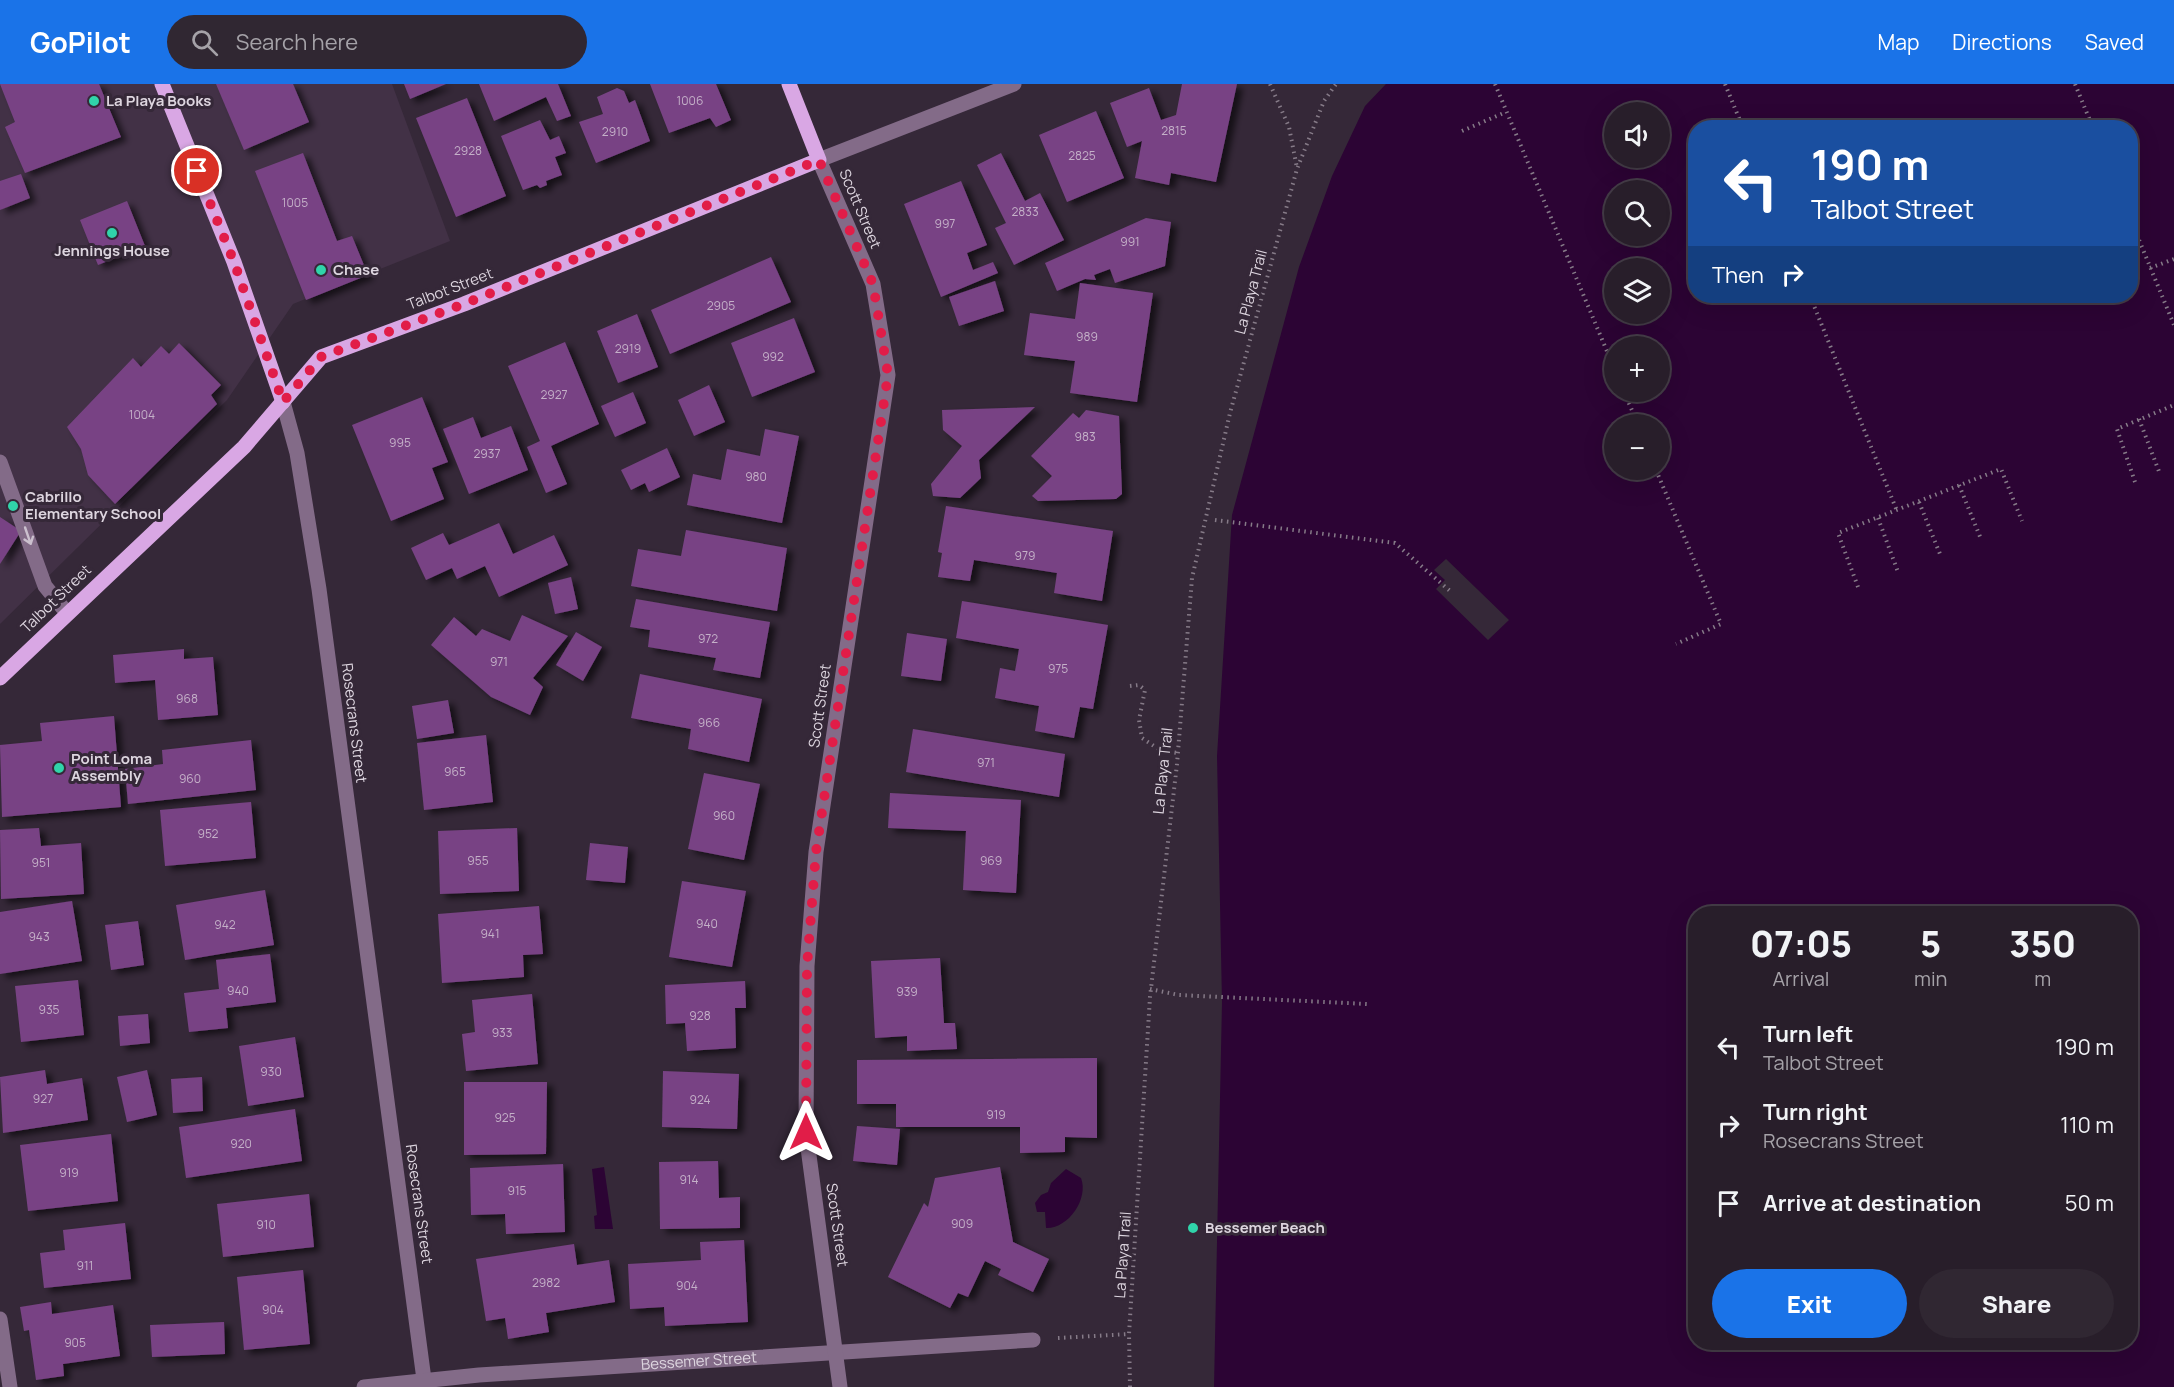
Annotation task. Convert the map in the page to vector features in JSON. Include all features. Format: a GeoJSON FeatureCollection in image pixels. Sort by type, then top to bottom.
{"type":"FeatureCollection","features":[{"type":"Feature","properties":{"kind":"main road","name":"Rosecrans Street"},"geometry":{"type":"LineString","coordinates":[[162,84],[234,262],[283,402]]}},
{"type":"Feature","properties":{"kind":"main road","name":"Scott Street"},"geometry":{"type":"LineString","coordinates":[[789,84],[819,160]]}},
{"type":"Feature","properties":{"kind":"main road","name":"Talbot Street"},"geometry":{"type":"LineString","coordinates":[[0,678],[244,447],[321,357],[464,304],[819,160]]}},
{"type":"Feature","properties":{"kind":"street","name":"Talbot Street"},"geometry":{"type":"LineString","coordinates":[[819,160],[1014,84]]}},
{"type":"Feature","properties":{"kind":"street","name":"Scott Street"},"geometry":{"type":"LineString","coordinates":[[819,160],[873,284],[888,375],[816,852],[807,966],[806,1132],[840,1387]]}},
{"type":"Feature","properties":{"kind":"street","name":"Rosecrans Street"},"geometry":{"type":"LineString","coordinates":[[283,402],[297,453],[319,590],[425,1383]]}},
{"type":"Feature","properties":{"kind":"street"},"geometry":{"type":"LineString","coordinates":[[0,462],[45,586],[68,613]]}},
{"type":"Feature","properties":{"kind":"street"},"geometry":{"type":"LineString","coordinates":[[0,1320],[10,1387]]}},
{"type":"Feature","properties":{"kind":"street","name":"Bessemer Street"},"geometry":{"type":"LineString","coordinates":[[364,1387],[835,1351],[1033,1340]]}},
{"type":"Feature","properties":{"kind":"path","name":"La Playa Trail"},"geometry":{"type":"LineString","coordinates":[[1270,84],[1289,128],[1297,169]]}},
{"type":"Feature","properties":{"kind":"path","name":"La Playa Trail"},"geometry":{"type":"LineString","coordinates":[[1130,1387],[1129,1334],[1150,989],[1178,753],[1192,578],[1230,413],[1297,169],[1324,101],[1336,84]]}},
{"type":"Feature","properties":{"kind":"path"},"geometry":{"type":"LineString","coordinates":[[1495,84],[1604,344]]}},
{"type":"Feature","properties":{"kind":"path"},"geometry":{"type":"LineString","coordinates":[[1725,84],[1740,120]]}},
{"type":"Feature","properties":{"kind":"path"},"geometry":{"type":"LineString","coordinates":[[2075,84],[2090,120]]}},
{"type":"Feature","properties":{"kind":"path"},"geometry":{"type":"LineString","coordinates":[[1462,131],[1506,111]]}},
{"type":"Feature","properties":{"kind":"path"},"geometry":{"type":"LineString","coordinates":[[2138,238],[2174,325]]}},
{"type":"Feature","properties":{"kind":"path"},"geometry":{"type":"LineString","coordinates":[[2150,268],[2174,259]]}},
{"type":"Feature","properties":{"kind":"path"},"geometry":{"type":"LineString","coordinates":[[1813,303],[1897,511]]}},
{"type":"Feature","properties":{"kind":"path"},"geometry":{"type":"LineString","coordinates":[[2135,482],[2116,429],[2174,405]]}},
{"type":"Feature","properties":{"kind":"path"},"geometry":{"type":"LineString","coordinates":[[2139,419],[2160,474]]}},
{"type":"Feature","properties":{"kind":"path"},"geometry":{"type":"LineString","coordinates":[[1858,587],[1838,533],[2001,469],[2022,521]]}},
{"type":"Feature","properties":{"kind":"path"},"geometry":{"type":"LineString","coordinates":[[1660,480],[1721,624],[1676,644]]}},
{"type":"Feature","properties":{"kind":"path"},"geometry":{"type":"LineString","coordinates":[[1959,485],[1981,539]]}},
{"type":"Feature","properties":{"kind":"path"},"geometry":{"type":"LineString","coordinates":[[1919,502],[1940,554]]}},
{"type":"Feature","properties":{"kind":"path"},"geometry":{"type":"LineString","coordinates":[[1878,518],[1898,572]]}},
{"type":"Feature","properties":{"kind":"path"},"geometry":{"type":"LineString","coordinates":[[1215,520],[1395,543],[1450,591]]}},
{"type":"Feature","properties":{"kind":"path"},"geometry":{"type":"LineString","coordinates":[[1130,686],[1140,685],[1145,690],[1139,720],[1142,738],[1161,750],[1178,753]]}},
{"type":"Feature","properties":{"kind":"path"},"geometry":{"type":"LineString","coordinates":[[1150,989],[1179,995],[1367,1004]]}},
{"type":"Feature","properties":{"kind":"path"},"geometry":{"type":"LineString","coordinates":[[1033,1340],[1129,1334]]}},
{"type":"Feature","properties":{"kind":"shaded area"},"geometry":{"type":"Polygon","coordinates":[[[0,84],[392,84],[450,241],[293,304],[227,400],[0,624],[0,84]]]}},
{"type":"Feature","properties":{"kind":"shaded area"},"geometry":{"type":"Polygon","coordinates":[[[1386,84],[2174,84],[2174,1387],[1214,1387],[1222,1002],[1217,756],[1232,515],[1299,267],[1332,176],[1365,106],[1386,84]]]}},
{"type":"Feature","properties":{"kind":"shaded area"},"geometry":{"type":"Polygon","coordinates":[[[604,1167],[613,1229],[595,1229],[594,1216],[597,1215],[592,1169],[604,1167]]]}},
{"type":"Feature","properties":{"kind":"shaded area"},"geometry":{"type":"Polygon","coordinates":[[[1066,1169],[1081,1178],[1082,1195],[1069,1218],[1062,1224],[1046,1228],[1045,1212],[1037,1212],[1035,1203],[1041,1195],[1048,1192],[1051,1183],[1066,1169]]]}},
{"type":"Feature","properties":{"kind":"pier"},"geometry":{"type":"Polygon","coordinates":[[[1446,559],[1509,620],[1488,640],[1436,589],[1445,580],[1434,570],[1446,559]]]}},
{"type":"Feature","properties":{"kind":"building"},"geometry":{"type":"Polygon","coordinates":[[[0,84],[99,84],[121,137],[25,173],[5,127],[15,122],[0,84]]]}},
{"type":"Feature","properties":{"kind":"building"},"geometry":{"type":"Polygon","coordinates":[[[216,84],[293,84],[309,122],[244,150],[216,84]]]}},
{"type":"Feature","properties":{"kind":"building"},"geometry":{"type":"Polygon","coordinates":[[[404,84],[446,84],[410,99],[404,84]]]}},
{"type":"Feature","properties":{"kind":"building"},"geometry":{"type":"Polygon","coordinates":[[[479,84],[558,84],[571,116],[557,121],[546,97],[494,121],[479,84]]]}},
{"type":"Feature","properties":{"kind":"building"},"geometry":{"type":"Polygon","coordinates":[[[650,84],[716,84],[731,120],[716,127],[710,118],[669,133],[650,84]]]}},
{"type":"Feature","properties":{"kind":"building"},"geometry":{"type":"Polygon","coordinates":[[[1182,84],[1237,84],[1216,182],[1171,173],[1169,185],[1135,178],[1142,141],[1127,147],[1110,103],[1149,88],[1161,120],[1176,115],[1182,84]]]}},
{"type":"Feature","properties":{"kind":"building"},"geometry":{"type":"Polygon","coordinates":[[[617,88],[624,91],[629,103],[635,100],[650,141],[596,163],[579,122],[603,114],[597,97],[617,88]]]}},
{"type":"Feature","properties":{"kind":"building"},"geometry":{"type":"Polygon","coordinates":[[[467,98],[506,196],[456,217],[416,118],[467,98]]]}},
{"type":"Feature","properties":{"kind":"building"},"geometry":{"type":"Polygon","coordinates":[[[1096,111],[1124,178],[1067,202],[1039,135],[1096,111]]]}},
{"type":"Feature","properties":{"kind":"building"},"geometry":{"type":"Polygon","coordinates":[[[540,120],[550,140],[559,136],[566,153],[555,157],[562,175],[546,181],[547,185],[540,188],[537,185],[523,190],[501,136],[540,120]]]}},
{"type":"Feature","properties":{"kind":"building"},"geometry":{"type":"Polygon","coordinates":[[[303,153],[337,241],[352,236],[368,275],[306,300],[255,171],[303,153]]]}},
{"type":"Feature","properties":{"kind":"building"},"geometry":{"type":"Polygon","coordinates":[[[1001,153],[1025,201],[1040,193],[1064,240],[1014,265],[995,228],[1006,223],[977,165],[1001,153]]]}},
{"type":"Feature","properties":{"kind":"building"},"geometry":{"type":"Polygon","coordinates":[[[21,174],[30,198],[0,210],[0,181],[21,174]]]}},
{"type":"Feature","properties":{"kind":"building"},"geometry":{"type":"Polygon","coordinates":[[[961,181],[987,245],[967,253],[973,270],[993,262],[998,273],[941,297],[904,204],[961,181]]]}},
{"type":"Feature","properties":{"kind":"building","name":"Jennings House"},"geometry":{"type":"Polygon","coordinates":[[[127,201],[145,246],[98,265],[80,220],[127,201]]]}},
{"type":"Feature","properties":{"kind":"building"},"geometry":{"type":"Polygon","coordinates":[[[1146,218],[1171,222],[1165,266],[1115,283],[1110,269],[1094,275],[1096,280],[1085,279],[1057,291],[1045,263],[1146,218]]]}},
{"type":"Feature","properties":{"kind":"building"},"geometry":{"type":"Polygon","coordinates":[[[771,257],[791,302],[670,354],[651,310],[771,257]]]}},
{"type":"Feature","properties":{"kind":"building"},"geometry":{"type":"Polygon","coordinates":[[[995,281],[1004,311],[959,326],[949,297],[995,281]]]}},
{"type":"Feature","properties":{"kind":"building"},"geometry":{"type":"Polygon","coordinates":[[[1080,283],[1153,293],[1137,402],[1070,393],[1075,361],[1024,355],[1030,313],[1075,319],[1080,283]]]}},
{"type":"Feature","properties":{"kind":"building"},"geometry":{"type":"Polygon","coordinates":[[[637,314],[658,367],[618,383],[597,331],[637,314]]]}},
{"type":"Feature","properties":{"kind":"building"},"geometry":{"type":"Polygon","coordinates":[[[794,318],[815,372],[752,397],[731,343],[794,318]]]}},
{"type":"Feature","properties":{"kind":"building"},"geometry":{"type":"Polygon","coordinates":[[[565,342],[599,424],[551,446],[567,484],[546,493],[527,447],[540,441],[508,366],[565,342]]]}},
{"type":"Feature","properties":{"kind":"building"},"geometry":{"type":"Polygon","coordinates":[[[179,343],[221,385],[211,395],[217,404],[115,504],[88,475],[81,449],[67,427],[133,358],[141,367],[161,346],[169,354],[179,343]]]}},
{"type":"Feature","properties":{"kind":"building"},"geometry":{"type":"Polygon","coordinates":[[[709,385],[725,422],[694,436],[678,400],[709,385]]]}},
{"type":"Feature","properties":{"kind":"building"},"geometry":{"type":"Polygon","coordinates":[[[633,392],[646,423],[615,437],[601,406],[633,392]]]}},
{"type":"Feature","properties":{"kind":"building"},"geometry":{"type":"Polygon","coordinates":[[[422,397],[448,462],[432,468],[444,499],[391,521],[352,425],[422,397]]]}},
{"type":"Feature","properties":{"kind":"building"},"geometry":{"type":"Polygon","coordinates":[[[1035,407],[979,460],[981,478],[960,498],[933,496],[931,484],[962,446],[943,430],[942,410],[1035,407]]]}},
{"type":"Feature","properties":{"kind":"building"},"geometry":{"type":"Polygon","coordinates":[[[1086,410],[1119,416],[1122,494],[1116,499],[1038,501],[1032,496],[1052,476],[1031,456],[1073,413],[1079,418],[1086,410]]]}},
{"type":"Feature","properties":{"kind":"building"},"geometry":{"type":"Polygon","coordinates":[[[473,417],[481,438],[511,426],[528,470],[469,494],[443,429],[473,417]]]}},
{"type":"Feature","properties":{"kind":"building"},"geometry":{"type":"Polygon","coordinates":[[[765,429],[799,436],[782,523],[687,505],[693,474],[721,480],[727,449],[760,456],[765,429]]]}},
{"type":"Feature","properties":{"kind":"building"},"geometry":{"type":"Polygon","coordinates":[[[667,448],[680,477],[649,492],[645,483],[631,490],[621,470],[667,448]]]}},
{"type":"Feature","properties":{"kind":"building"},"geometry":{"type":"Polygon","coordinates":[[[946,506],[1113,531],[1102,601],[1054,593],[1057,573],[974,560],[970,581],[938,577],[942,553],[938,552],[946,506]]]}},
{"type":"Feature","properties":{"kind":"building"},"geometry":{"type":"Polygon","coordinates":[[[0,517],[21,531],[0,564],[0,517]]]}},
{"type":"Feature","properties":{"kind":"building"},"geometry":{"type":"Polygon","coordinates":[[[499,523],[513,554],[554,535],[568,565],[499,597],[485,566],[457,579],[452,568],[426,580],[411,548],[443,533],[449,545],[499,523]]]}},
{"type":"Feature","properties":{"kind":"building"},"geometry":{"type":"Polygon","coordinates":[[[686,530],[787,548],[777,611],[631,586],[638,549],[681,556],[686,530]]]}},
{"type":"Feature","properties":{"kind":"building"},"geometry":{"type":"Polygon","coordinates":[[[571,577],[578,609],[555,614],[548,583],[571,577]]]}},
{"type":"Feature","properties":{"kind":"building"},"geometry":{"type":"Polygon","coordinates":[[[636,599],[770,622],[760,678],[713,670],[716,658],[648,647],[650,630],[630,627],[636,599]]]}},
{"type":"Feature","properties":{"kind":"building"},"geometry":{"type":"Polygon","coordinates":[[[962,601],[1108,625],[1093,709],[1080,707],[1074,738],[1035,731],[1039,706],[995,698],[1000,668],[1015,671],[1019,649],[956,638],[962,601]]]}},
{"type":"Feature","properties":{"kind":"building"},"geometry":{"type":"Polygon","coordinates":[[[522,615],[568,636],[533,678],[543,687],[530,715],[491,697],[431,645],[454,617],[476,636],[482,629],[510,641],[522,615]]]}},
{"type":"Feature","properties":{"kind":"building"},"geometry":{"type":"Polygon","coordinates":[[[576,632],[602,647],[583,681],[556,665],[576,632]]]}},
{"type":"Feature","properties":{"kind":"building"},"geometry":{"type":"Polygon","coordinates":[[[907,633],[947,639],[941,681],[901,676],[907,633]]]}},
{"type":"Feature","properties":{"kind":"building"},"geometry":{"type":"Polygon","coordinates":[[[184,649],[184,659],[213,657],[218,715],[158,720],[155,680],[115,683],[113,655],[184,649]]]}},
{"type":"Feature","properties":{"kind":"building"},"geometry":{"type":"Polygon","coordinates":[[[640,674],[762,699],[749,762],[688,749],[691,729],[631,718],[640,674]]]}},
{"type":"Feature","properties":{"kind":"building"},"geometry":{"type":"Polygon","coordinates":[[[448,700],[454,733],[417,739],[412,706],[448,700]]]}},
{"type":"Feature","properties":{"kind":"building","name":"Point Loma Assembly"},"geometry":{"type":"Polygon","coordinates":[[[114,716],[121,807],[2,817],[0,745],[42,741],[40,723],[114,716]]]}},
{"type":"Feature","properties":{"kind":"building"},"geometry":{"type":"Polygon","coordinates":[[[913,729],[1065,754],[1059,797],[906,772],[913,729]]]}},
{"type":"Feature","properties":{"kind":"building"},"geometry":{"type":"Polygon","coordinates":[[[486,735],[493,802],[424,810],[417,743],[486,735]]]}},
{"type":"Feature","properties":{"kind":"building"},"geometry":{"type":"Polygon","coordinates":[[[251,740],[256,790],[128,804],[125,769],[163,764],[162,750],[251,740]]]}},
{"type":"Feature","properties":{"kind":"building"},"geometry":{"type":"Polygon","coordinates":[[[704,773],[760,784],[744,860],[688,849],[704,773]]]}},
{"type":"Feature","properties":{"kind":"building"},"geometry":{"type":"Polygon","coordinates":[[[890,793],[1021,800],[1016,893],[963,890],[966,831],[888,828],[890,793]]]}},
{"type":"Feature","properties":{"kind":"building"},"geometry":{"type":"Polygon","coordinates":[[[251,802],[256,858],[165,866],[160,810],[251,802]]]}},
{"type":"Feature","properties":{"kind":"building"},"geometry":{"type":"Polygon","coordinates":[[[39,828],[41,846],[81,843],[84,894],[1,899],[0,830],[39,828]]]}},
{"type":"Feature","properties":{"kind":"building"},"geometry":{"type":"Polygon","coordinates":[[[517,828],[519,891],[440,894],[438,831],[517,828]]]}},
{"type":"Feature","properties":{"kind":"building"},"geometry":{"type":"Polygon","coordinates":[[[590,843],[628,847],[625,883],[586,880],[590,843]]]}},
{"type":"Feature","properties":{"kind":"building"},"geometry":{"type":"Polygon","coordinates":[[[682,881],[746,891],[732,967],[669,957],[682,881]]]}},
{"type":"Feature","properties":{"kind":"building"},"geometry":{"type":"Polygon","coordinates":[[[265,890],[274,945],[185,960],[176,905],[265,890]]]}},
{"type":"Feature","properties":{"kind":"building"},"geometry":{"type":"Polygon","coordinates":[[[72,901],[82,961],[0,974],[0,912],[72,901]]]}},
{"type":"Feature","properties":{"kind":"building"},"geometry":{"type":"Polygon","coordinates":[[[539,906],[543,954],[523,955],[524,977],[442,983],[438,914],[539,906]]]}},
{"type":"Feature","properties":{"kind":"building"},"geometry":{"type":"Polygon","coordinates":[[[138,921],[144,965],[111,970],[105,925],[138,921]]]}},
{"type":"Feature","properties":{"kind":"building"},"geometry":{"type":"Polygon","coordinates":[[[270,954],[276,1002],[226,1008],[228,1028],[189,1032],[184,993],[219,989],[216,960],[270,954]]]}},
{"type":"Feature","properties":{"kind":"building"},"geometry":{"type":"Polygon","coordinates":[[[940,958],[944,1023],[955,1023],[957,1049],[907,1051],[907,1036],[875,1038],[871,961],[940,958]]]}},
{"type":"Feature","properties":{"kind":"building"},"geometry":{"type":"Polygon","coordinates":[[[78,980],[84,1035],[21,1042],[15,986],[78,980]]]}},
{"type":"Feature","properties":{"kind":"building"},"geometry":{"type":"Polygon","coordinates":[[[745,981],[746,1008],[735,1008],[736,1048],[687,1051],[685,1023],[666,1024],[665,985],[745,981]]]}},
{"type":"Feature","properties":{"kind":"building"},"geometry":{"type":"Polygon","coordinates":[[[532,994],[538,1064],[466,1071],[462,1034],[475,1032],[472,1000],[532,994]]]}},
{"type":"Feature","properties":{"kind":"building"},"geometry":{"type":"Polygon","coordinates":[[[148,1014],[150,1043],[120,1046],[118,1016],[148,1014]]]}},
{"type":"Feature","properties":{"kind":"building"},"geometry":{"type":"Polygon","coordinates":[[[295,1037],[304,1097],[248,1106],[239,1046],[295,1037]]]}},
{"type":"Feature","properties":{"kind":"building"},"geometry":{"type":"Polygon","coordinates":[[[1097,1058],[1097,1138],[1065,1137],[1065,1152],[1020,1153],[1020,1127],[896,1127],[896,1104],[857,1104],[857,1060],[1097,1058]]]}},
{"type":"Feature","properties":{"kind":"building"},"geometry":{"type":"Polygon","coordinates":[[[45,1070],[47,1084],[82,1078],[88,1120],[3,1133],[0,1077],[45,1070]]]}},
{"type":"Feature","properties":{"kind":"building"},"geometry":{"type":"Polygon","coordinates":[[[147,1070],[157,1115],[127,1122],[117,1077],[147,1070]]]}},
{"type":"Feature","properties":{"kind":"building"},"geometry":{"type":"Polygon","coordinates":[[[663,1071],[739,1074],[737,1129],[662,1127],[663,1071]]]}},
{"type":"Feature","properties":{"kind":"building"},"geometry":{"type":"Polygon","coordinates":[[[202,1077],[203,1111],[173,1113],[171,1079],[202,1077]]]}},
{"type":"Feature","properties":{"kind":"building"},"geometry":{"type":"Polygon","coordinates":[[[464,1082],[547,1082],[546,1154],[464,1155],[464,1082]]]}},
{"type":"Feature","properties":{"kind":"building"},"geometry":{"type":"Polygon","coordinates":[[[295,1109],[302,1161],[186,1178],[179,1127],[295,1109]]]}},
{"type":"Feature","properties":{"kind":"building"},"geometry":{"type":"Polygon","coordinates":[[[857,1126],[900,1129],[897,1165],[853,1161],[857,1126]]]}},
{"type":"Feature","properties":{"kind":"building"},"geometry":{"type":"Polygon","coordinates":[[[111,1134],[118,1201],[28,1211],[20,1145],[111,1134]]]}},
{"type":"Feature","properties":{"kind":"building"},"geometry":{"type":"Polygon","coordinates":[[[718,1161],[719,1198],[740,1197],[740,1228],[660,1229],[659,1162],[718,1161]]]}},
{"type":"Feature","properties":{"kind":"building"},"geometry":{"type":"Polygon","coordinates":[[[563,1164],[565,1232],[506,1234],[505,1214],[471,1215],[470,1168],[563,1164]]]}},
{"type":"Feature","properties":{"kind":"building"},"geometry":{"type":"Polygon","coordinates":[[[1000,1167],[1013,1242],[1049,1259],[1033,1292],[998,1275],[1001,1269],[985,1261],[968,1297],[958,1293],[950,1308],[888,1277],[924,1203],[928,1207],[935,1178],[1000,1167]]]}},
{"type":"Feature","properties":{"kind":"building"},"geometry":{"type":"Polygon","coordinates":[[[309,1194],[314,1247],[223,1257],[217,1204],[309,1194]]]}},
{"type":"Feature","properties":{"kind":"building"},"geometry":{"type":"Polygon","coordinates":[[[125,1223],[131,1279],[44,1288],[40,1253],[65,1250],[63,1230],[125,1223]]]}},
{"type":"Feature","properties":{"kind":"building"},"geometry":{"type":"Polygon","coordinates":[[[744,1240],[748,1322],[665,1326],[664,1307],[630,1309],[628,1264],[701,1260],[700,1242],[744,1240]]]}},
{"type":"Feature","properties":{"kind":"building"},"geometry":{"type":"Polygon","coordinates":[[[574,1244],[577,1265],[609,1260],[615,1302],[546,1313],[549,1332],[508,1339],[505,1318],[486,1321],[476,1259],[574,1244]]]}},
{"type":"Feature","properties":{"kind":"building"},"geometry":{"type":"Polygon","coordinates":[[[303,1270],[310,1344],[244,1350],[237,1277],[303,1270]]]}},
{"type":"Feature","properties":{"kind":"building"},"geometry":{"type":"Polygon","coordinates":[[[51,1302],[52,1314],[113,1305],[120,1356],[63,1364],[64,1376],[36,1380],[29,1330],[24,1331],[20,1307],[51,1302]]]}},
{"type":"Feature","properties":{"kind":"building"},"geometry":{"type":"Polygon","coordinates":[[[224,1322],[225,1354],[152,1357],[150,1325],[224,1322]]]}},
{"type":"Feature","properties":{"kind":"place","name":"La Playa Books"},"geometry":{"type":"Point","coordinates":[94,101]}},
{"type":"Feature","properties":{"kind":"place","name":"Jennings House"},"geometry":{"type":"Point","coordinates":[112,233]}},
{"type":"Feature","properties":{"kind":"place","name":"Chase"},"geometry":{"type":"Point","coordinates":[321,270]}},
{"type":"Feature","properties":{"kind":"place","name":"Cabrillo Elementary School"},"geometry":{"type":"Point","coordinates":[13,506]}},
{"type":"Feature","properties":{"kind":"place","name":"Point Loma Assembly"},"geometry":{"type":"Point","coordinates":[59,768]}},
{"type":"Feature","properties":{"kind":"place","name":"Bessemer Beach"},"geometry":{"type":"Point","coordinates":[1193,1228]}},
{"type":"Feature","properties":{"kind":"route"},"geometry":{"type":"LineString","coordinates":[[197,171],[269,355],[283,402],[321,357],[464,304],[819,160],[873,284],[888,375],[816,852],[807,966],[806,1132]]}}]}
